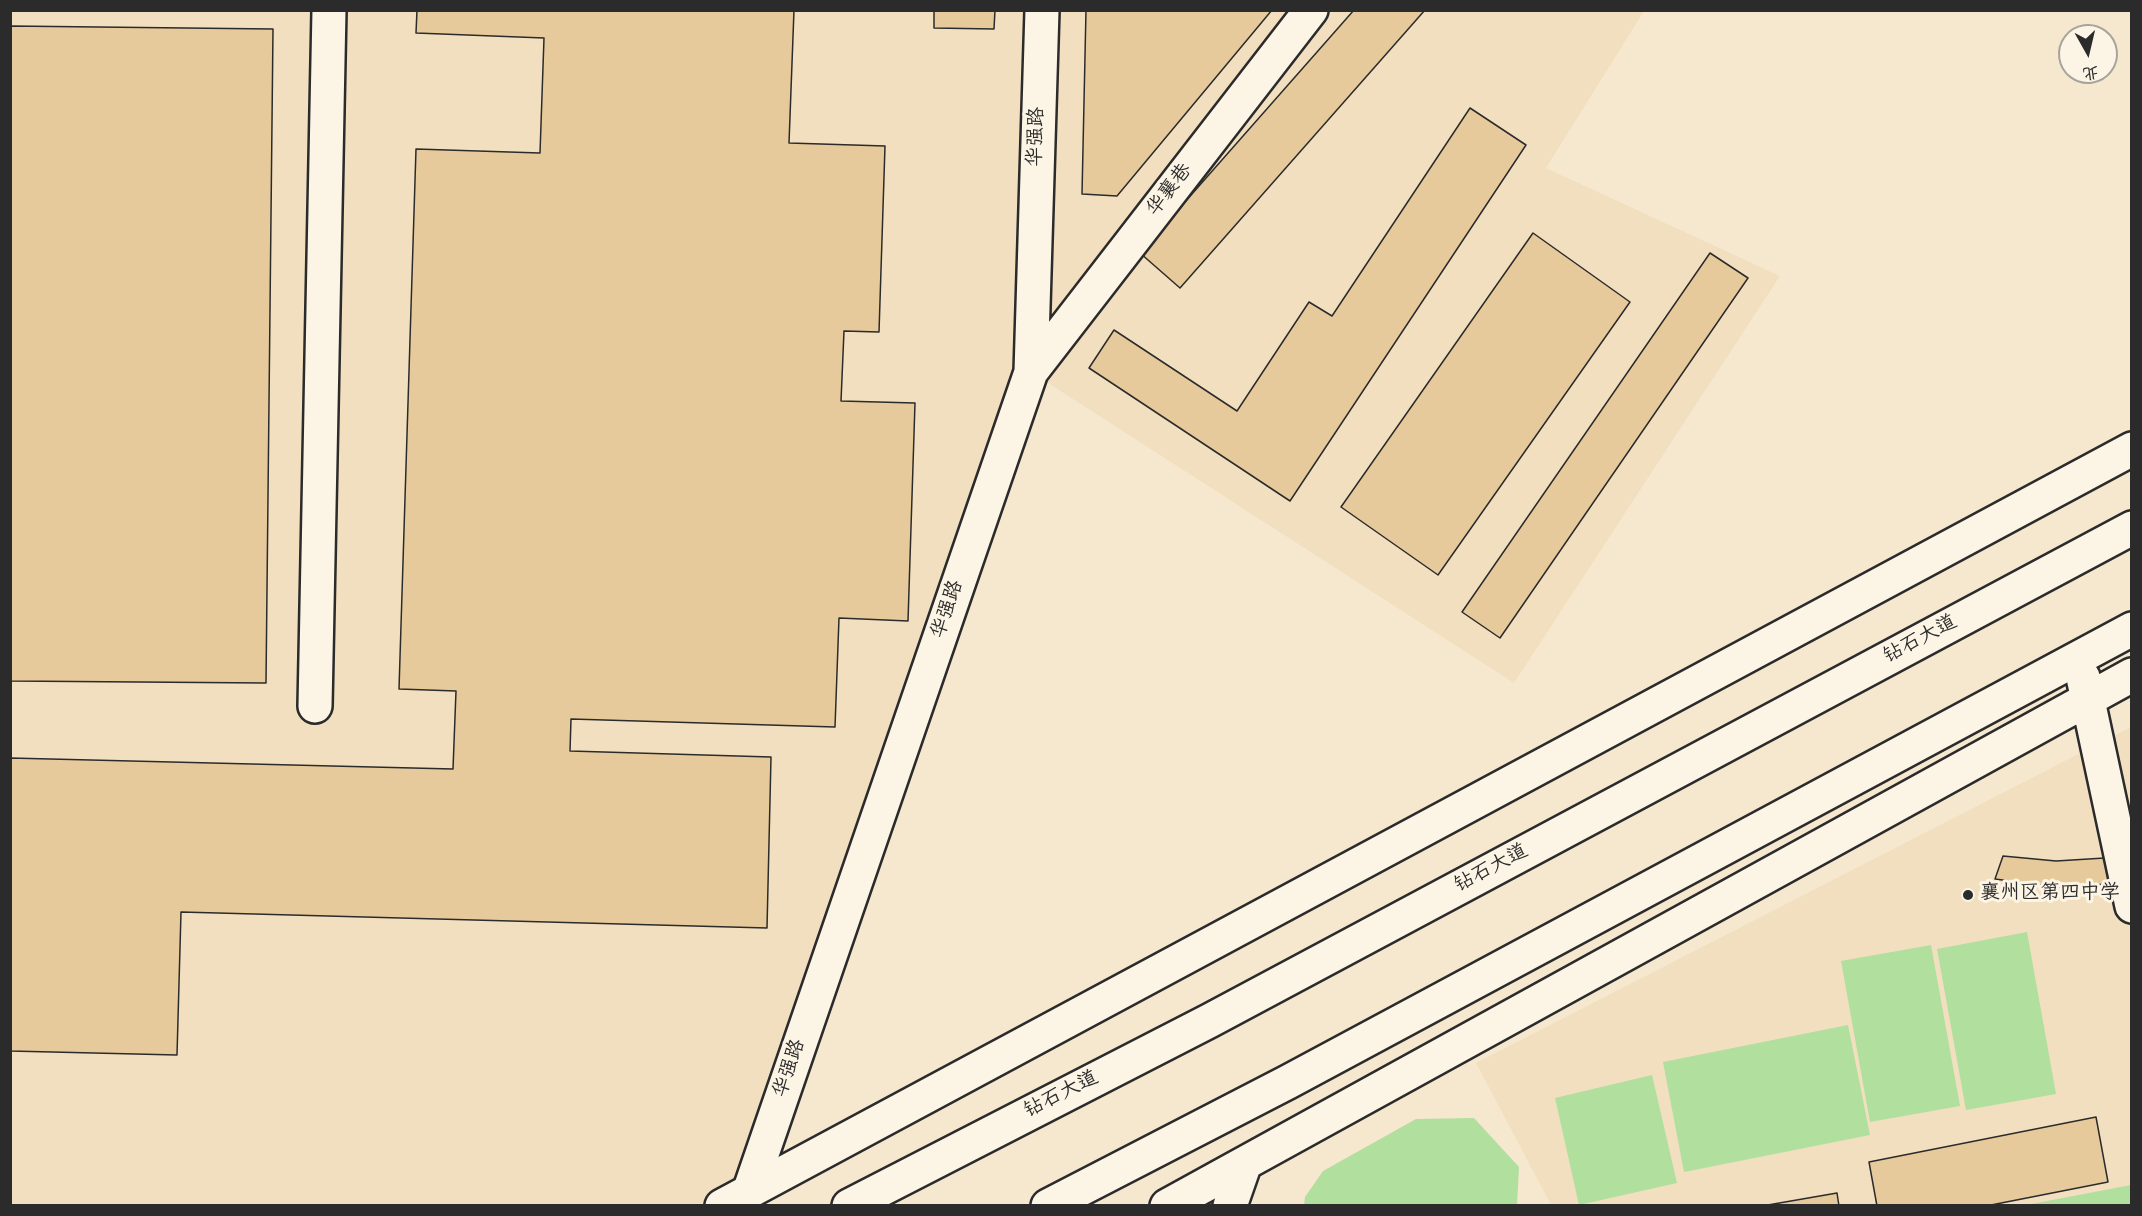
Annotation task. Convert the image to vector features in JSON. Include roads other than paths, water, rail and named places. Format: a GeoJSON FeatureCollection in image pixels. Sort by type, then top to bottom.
{"type":"FeatureCollection","features":[{"type":"Feature","properties":{"kind":"main road"},"geometry":{"type":"LineString","coordinates":[[315,706],[329,10]]}},
{"type":"Feature","properties":{"kind":"main road","name":"华强路"},"geometry":{"type":"LineString","coordinates":[[755,1197],[1031,372],[1041,10]]}},
{"type":"Feature","properties":{"kind":"main road","name":"华襄巷"},"geometry":{"type":"LineString","coordinates":[[1031,372],[1311,10]]}},
{"type":"Feature","properties":{"kind":"main road"},"geometry":{"type":"LineString","coordinates":[[722,1206],[755,1197],[2132,448]]}},
{"type":"Feature","properties":{"kind":"main road","name":"钻石大道"},"geometry":{"type":"LineString","coordinates":[[849,1206],[1230,1010],[2132,528]]}},
{"type":"Feature","properties":{"kind":"main road"},"geometry":{"type":"LineString","coordinates":[[1048,1206],[1288,1082],[2132,629]]}},
{"type":"Feature","properties":{"kind":"main road"},"geometry":{"type":"LineString","coordinates":[[2079,657],[2132,906]]}},
{"type":"Feature","properties":{"kind":"main road"},"geometry":{"type":"LineString","coordinates":[[1167,1206],[2132,675]]}},
{"type":"Feature","properties":{"kind":"main road"},"geometry":{"type":"LineString","coordinates":[[1230,1206],[1245,1162]]}},
{"type":"Feature","properties":{"kind":"place","name":"襄州区第四中学"},"geometry":{"type":"Point","coordinates":[1968,895]}}]}
